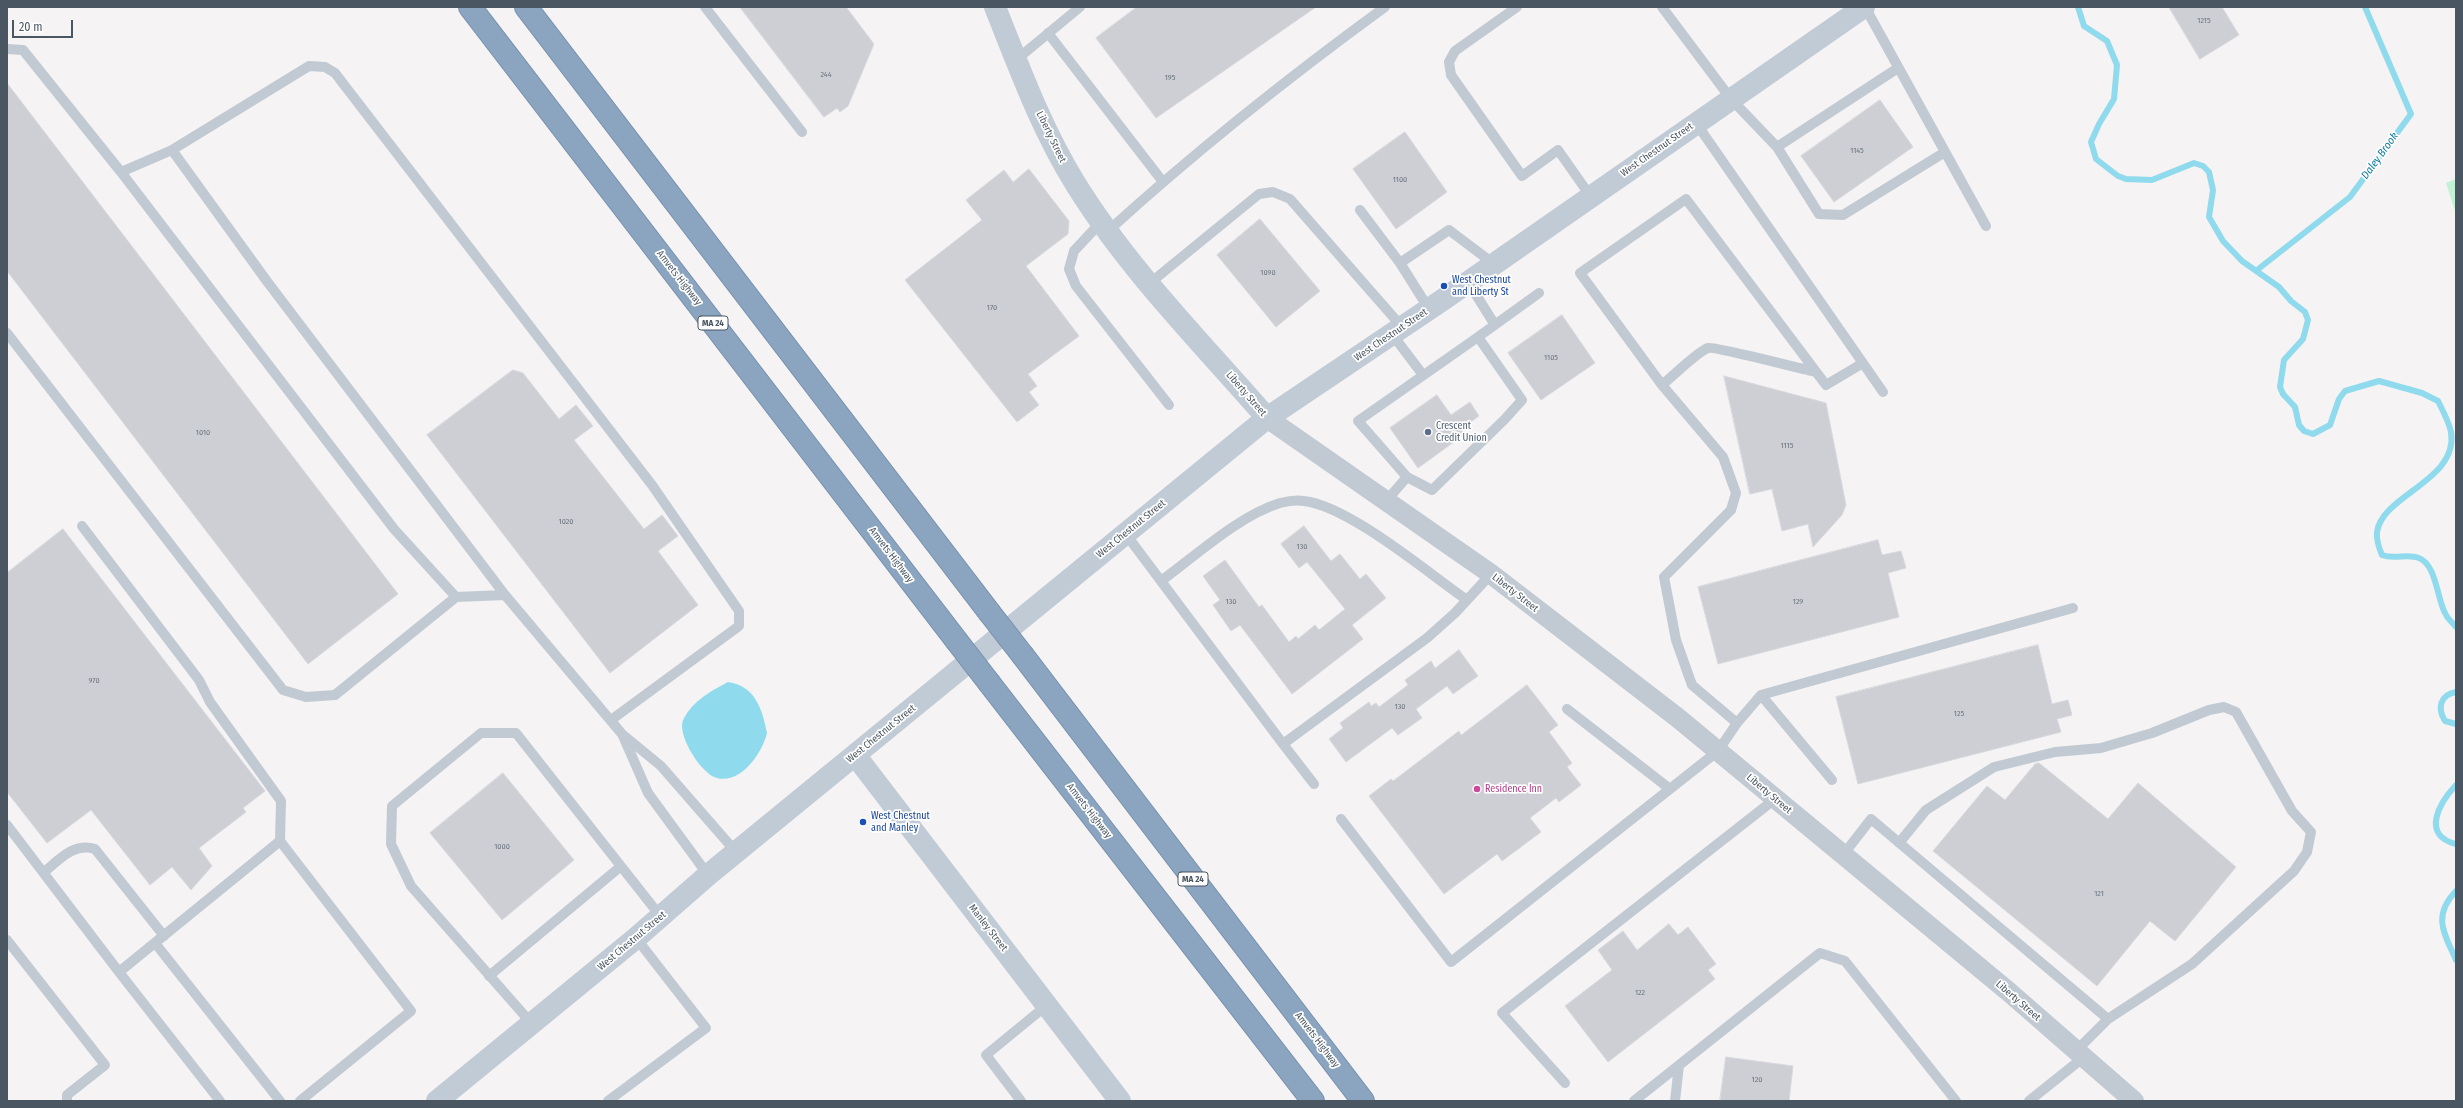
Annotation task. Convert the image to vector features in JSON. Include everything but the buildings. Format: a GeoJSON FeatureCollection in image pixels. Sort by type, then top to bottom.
{"type":"FeatureCollection","features":[{"type":"Feature","properties":{"kind":"highway","name":"Amvets Highway"},"geometry":{"type":"LineString","coordinates":[[470,7],[956,640],[1313,1101]]}},
{"type":"Feature","properties":{"kind":"highway","name":"Amvets Highway"},"geometry":{"type":"LineString","coordinates":[[526,7],[1363,1101]]}},
{"type":"Feature","properties":{"kind":"main road","name":"Liberty Street"},"geometry":{"type":"LineString","coordinates":[[995,7],[1016,60],[1052,142],[1074,181],[1105,227],[1150,283],[1267,418]]}},
{"type":"Feature","properties":{"kind":"main road","name":"West Chestnut Street"},"geometry":{"type":"LineString","coordinates":[[437,1101],[636,938],[708,875],[1267,418],[1429,309],[1864,7]]}},
{"type":"Feature","properties":{"kind":"main road","name":"Manley Street"},"geometry":{"type":"LineString","coordinates":[[854,755],[1120,1101]]}},
{"type":"Feature","properties":{"kind":"street","name":"Liberty Street"},"geometry":{"type":"LineString","coordinates":[[1267,418],[1491,574],[1718,751],[2134,1101]]}},
{"type":"Feature","properties":{"kind":"lane"},"geometry":{"type":"LineString","coordinates":[[705,7],[802,132]]}},
{"type":"Feature","properties":{"kind":"lane"},"geometry":{"type":"LineString","coordinates":[[1016,60],[1080,7]]}},
{"type":"Feature","properties":{"kind":"lane"},"geometry":{"type":"LineString","coordinates":[[1169,405],[1076,286],[1069,269],[1074,251],[1163,182],[1297,71],[1385,7]]}},
{"type":"Feature","properties":{"kind":"lane"},"geometry":{"type":"LineString","coordinates":[[1517,7],[1455,51],[1449,62],[1451,75],[1522,176],[1558,150],[1590,197]]}},
{"type":"Feature","properties":{"kind":"lane"},"geometry":{"type":"LineString","coordinates":[[1662,7],[1731,99],[1777,147],[1819,214],[1843,215],[1945,152]]}},
{"type":"Feature","properties":{"kind":"lane"},"geometry":{"type":"LineString","coordinates":[[1864,7],[1986,226]]}},
{"type":"Feature","properties":{"kind":"lane"},"geometry":{"type":"LineString","coordinates":[[1048,33],[1163,182]]}},
{"type":"Feature","properties":{"kind":"lane"},"geometry":{"type":"LineString","coordinates":[[7,49],[23,50],[121,172],[394,529],[456,597]]}},
{"type":"Feature","properties":{"kind":"lane"},"geometry":{"type":"LineString","coordinates":[[121,172],[172,150],[309,66],[325,67],[335,73],[652,485],[739,611],[739,626],[611,720]]}},
{"type":"Feature","properties":{"kind":"lane"},"geometry":{"type":"LineString","coordinates":[[1777,147],[1898,68]]}},
{"type":"Feature","properties":{"kind":"lane"},"geometry":{"type":"LineString","coordinates":[[1696,123],[1883,392]]}},
{"type":"Feature","properties":{"kind":"lane"},"geometry":{"type":"LineString","coordinates":[[172,150],[266,280],[505,595],[622,734],[661,766],[736,852]]}},
{"type":"Feature","properties":{"kind":"lane"},"geometry":{"type":"LineString","coordinates":[[1150,283],[1259,194],[1274,192],[1290,199],[1397,331],[1424,375]]}},
{"type":"Feature","properties":{"kind":"lane"},"geometry":{"type":"LineString","coordinates":[[1737,723],[1692,685],[1676,640],[1664,577],[1731,510],[1736,493],[1723,457],[1662,385],[1580,273],[1686,199],[1826,385],[1863,363]]}},
{"type":"Feature","properties":{"kind":"lane"},"geometry":{"type":"LineString","coordinates":[[1360,210],[1400,263],[1429,309]]}},
{"type":"Feature","properties":{"kind":"lane"},"geometry":{"type":"LineString","coordinates":[[1400,263],[1449,230],[1494,264]]}},
{"type":"Feature","properties":{"kind":"lane"},"geometry":{"type":"LineString","coordinates":[[1468,282],[1495,325]]}},
{"type":"Feature","properties":{"kind":"lane"},"geometry":{"type":"LineString","coordinates":[[1478,337],[1522,400],[1505,419],[1432,490],[1407,477],[1358,421],[1540,293]]}},
{"type":"Feature","properties":{"kind":"lane"},"geometry":{"type":"LineString","coordinates":[[7,333],[283,690],[306,697],[335,696],[456,597],[505,595]]}},
{"type":"Feature","properties":{"kind":"lane"},"geometry":{"type":"LineString","coordinates":[[1662,385],[1708,348],[1721,348],[1750,357],[1816,372]]}},
{"type":"Feature","properties":{"kind":"lane"},"geometry":{"type":"LineString","coordinates":[[1386,501],[1407,477]]}},
{"type":"Feature","properties":{"kind":"lane"},"geometry":{"type":"LineString","coordinates":[[1161,581],[1252,516],[1280,504],[1303,500],[1326,507],[1358,523],[1466,600]]}},
{"type":"Feature","properties":{"kind":"lane"},"geometry":{"type":"LineString","coordinates":[[82,526],[199,680],[210,702],[281,801],[280,841],[411,1011],[300,1101]]}},
{"type":"Feature","properties":{"kind":"lane"},"geometry":{"type":"LineString","coordinates":[[1125,534],[1314,784]]}},
{"type":"Feature","properties":{"kind":"lane"},"geometry":{"type":"LineString","coordinates":[[1283,744],[1427,638],[1491,574]]}},
{"type":"Feature","properties":{"kind":"lane"},"geometry":{"type":"LineString","coordinates":[[1341,820],[1451,962],[1718,751],[1737,723],[1761,695],[2073,608]]}},
{"type":"Feature","properties":{"kind":"lane"},"geometry":{"type":"LineString","coordinates":[[1761,695],[1832,780]]}},
{"type":"Feature","properties":{"kind":"lane"},"geometry":{"type":"LineString","coordinates":[[1899,843],[1926,810],[1994,767],[2055,752],[2101,748],[2152,733],[2209,710],[2224,707],[2236,712],[2292,811],[2311,832],[2307,852],[2294,871],[2192,964],[2108,1019],[2080,1054],[2029,1101]]}},
{"type":"Feature","properties":{"kind":"lane"},"geometry":{"type":"LineString","coordinates":[[1567,709],[1670,789]]}},
{"type":"Feature","properties":{"kind":"lane"},"geometry":{"type":"LineString","coordinates":[[532,1024],[411,886],[391,844],[392,806],[481,733],[516,733],[620,867],[661,917]]}},
{"type":"Feature","properties":{"kind":"lane"},"geometry":{"type":"LineString","coordinates":[[622,734],[648,793],[708,875]]}},
{"type":"Feature","properties":{"kind":"lane"},"geometry":{"type":"LineString","coordinates":[[1565,1083],[1502,1013],[1775,799]]}},
{"type":"Feature","properties":{"kind":"lane"},"geometry":{"type":"LineString","coordinates":[[1843,855],[1871,820],[2108,1019]]}},
{"type":"Feature","properties":{"kind":"lane"},"geometry":{"type":"LineString","coordinates":[[7,825],[220,1101]]}},
{"type":"Feature","properties":{"kind":"lane"},"geometry":{"type":"LineString","coordinates":[[119,972],[280,841]]}},
{"type":"Feature","properties":{"kind":"lane"},"geometry":{"type":"LineString","coordinates":[[44,872],[73,849],[85,846],[95,849],[164,936]]}},
{"type":"Feature","properties":{"kind":"lane"},"geometry":{"type":"LineString","coordinates":[[489,976],[620,867]]}},
{"type":"Feature","properties":{"kind":"lane"},"geometry":{"type":"LineString","coordinates":[[608,1101],[706,1028],[636,938]]}},
{"type":"Feature","properties":{"kind":"lane"},"geometry":{"type":"LineString","coordinates":[[7,940],[105,1065],[67,1095],[67,1101]]}},
{"type":"Feature","properties":{"kind":"lane"},"geometry":{"type":"LineString","coordinates":[[155,943],[280,1101]]}},
{"type":"Feature","properties":{"kind":"lane"},"geometry":{"type":"LineString","coordinates":[[1634,1101],[1820,953],[1845,961],[1956,1101]]}},
{"type":"Feature","properties":{"kind":"lane"},"geometry":{"type":"LineString","coordinates":[[1020,1101],[986,1055],[1047,1005]]}},
{"type":"Feature","properties":{"kind":"lane"},"geometry":{"type":"LineString","coordinates":[[1675,1101],[1679,1065]]}},
{"type":"Feature","properties":{"kind":"green space"},"geometry":{"type":"Polygon","coordinates":[[[2456,179],[2456,214],[2446,183],[2456,179]]]}},
{"type":"Feature","properties":{"kind":"water"},"geometry":{"type":"Polygon","coordinates":[[[728,682],[737,684],[751,693],[760,707],[767,733],[755,759],[748,767],[732,777],[723,779],[714,777],[708,773],[696,760],[686,742],[682,725],[684,718],[692,706],[709,693],[728,682]]]}},
{"type":"Feature","properties":{"kind":"waterway"},"geometry":{"type":"LineString","coordinates":[[2078,7],[2084,26],[2107,41],[2117,65],[2114,99],[2099,124],[2091,142],[2096,159],[2118,176],[2126,179],[2152,180],[2194,163],[2203,166],[2209,172],[2213,190],[2209,217],[2223,241],[2242,261],[2279,287],[2291,301],[2305,312],[2308,320],[2303,339],[2284,360],[2280,387],[2283,394],[2295,407],[2299,425],[2304,431],[2313,434],[2330,425],[2339,399],[2345,391],[2379,381],[2422,393],[2438,401],[2446,416],[2451,432],[2450,449],[2444,463],[2432,475],[2392,508],[2382,519],[2377,532],[2377,538],[2382,555],[2392,557],[2410,556],[2419,558],[2425,562],[2433,575],[2443,609],[2456,627]]}},
{"type":"Feature","properties":{"kind":"waterway","name":"Daley Brook"},"geometry":{"type":"LineString","coordinates":[[2257,270],[2350,197],[2411,114],[2365,7]]}},
{"type":"Feature","properties":{"kind":"waterway"},"geometry":{"type":"LineString","coordinates":[[2456,692],[2446,696],[2443,699],[2441,707],[2445,721],[2456,724]]}},
{"type":"Feature","properties":{"kind":"waterway"},"geometry":{"type":"LineString","coordinates":[[2456,785],[2444,800],[2436,818],[2436,826],[2439,833],[2445,840],[2456,844]]}},
{"type":"Feature","properties":{"kind":"waterway"},"geometry":{"type":"LineString","coordinates":[[2456,891],[2444,909],[2442,917],[2444,933],[2456,960]]}},
{"type":"Feature","properties":{"kind":"place","name":"West Chestnut and Liberty St"},"geometry":{"type":"Point","coordinates":[1444,286]}},
{"type":"Feature","properties":{"kind":"place","name":"Crescent Credit Union"},"geometry":{"type":"Point","coordinates":[1428,432]}},
{"type":"Feature","properties":{"kind":"place","name":"Residence Inn"},"geometry":{"type":"Point","coordinates":[1477,789]}},
{"type":"Feature","properties":{"kind":"place","name":"West Chestnut and Manley"},"geometry":{"type":"Point","coordinates":[863,822]}}]}
